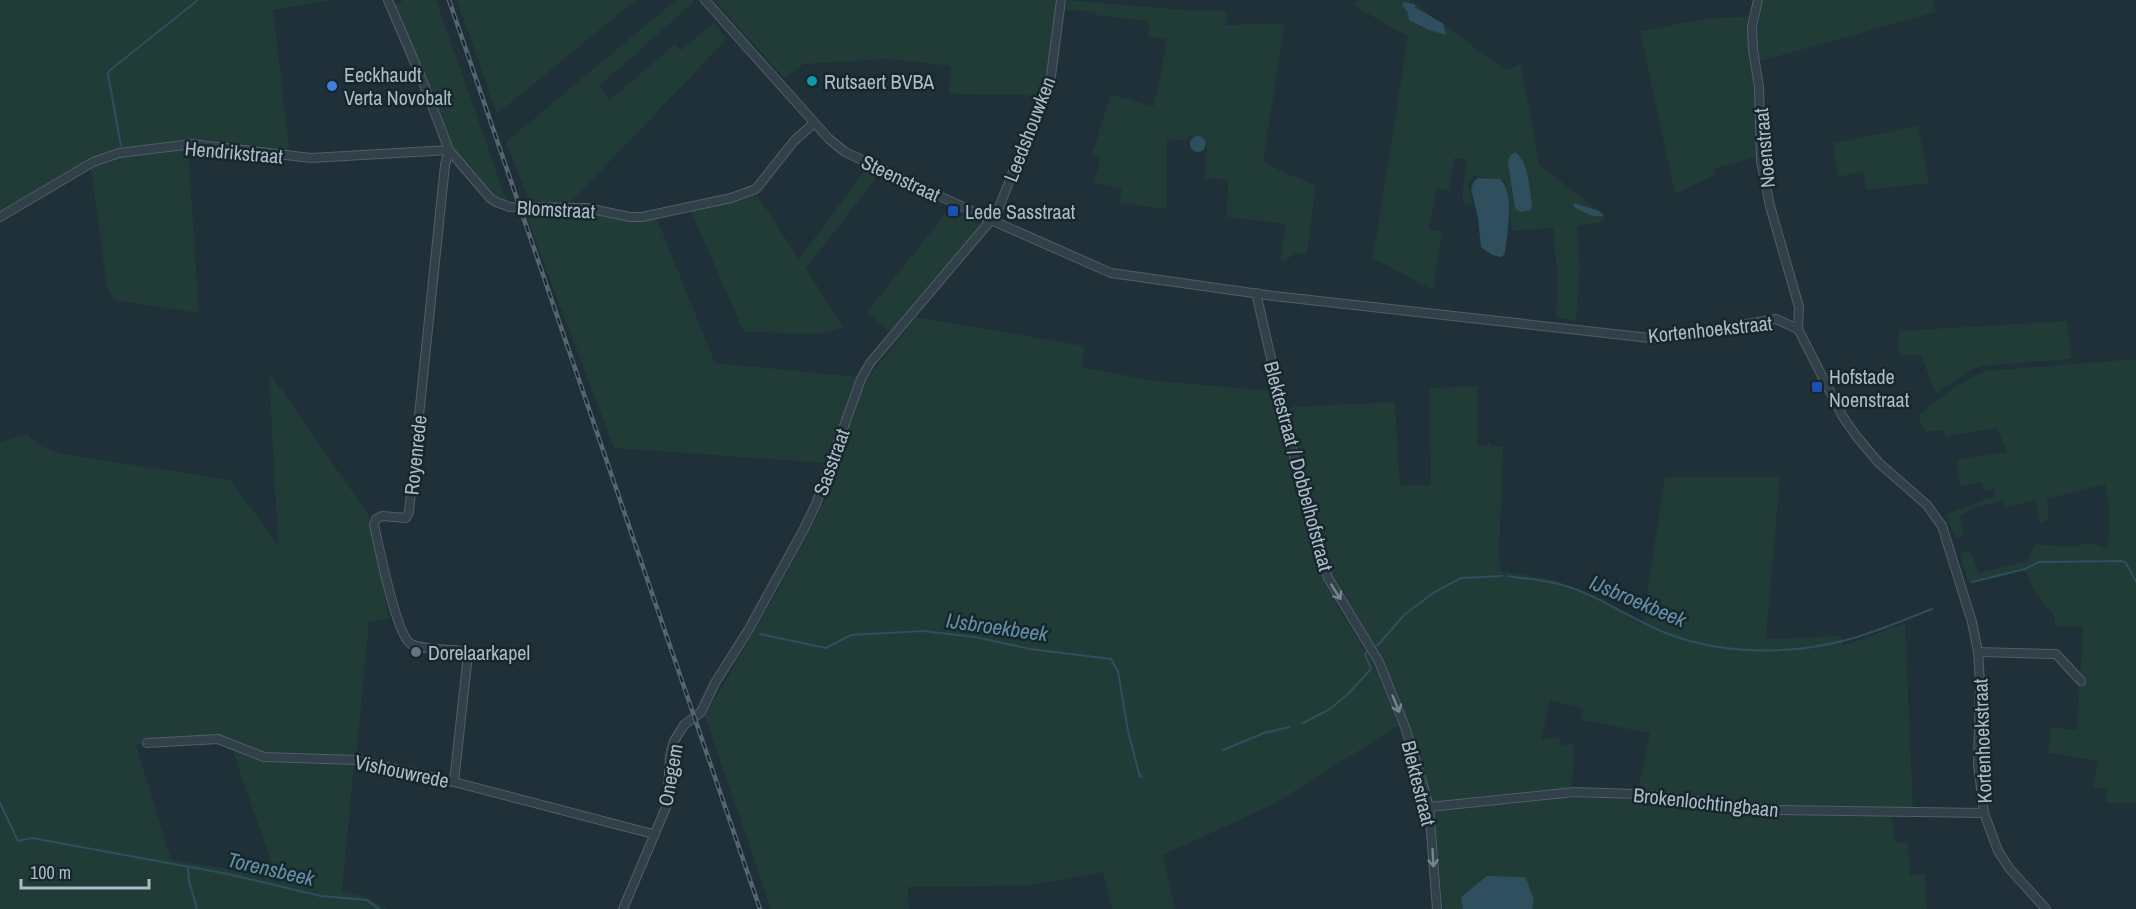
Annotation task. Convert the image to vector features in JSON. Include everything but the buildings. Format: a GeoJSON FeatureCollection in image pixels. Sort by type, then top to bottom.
{"type":"FeatureCollection","features":[{"type":"Feature","properties":{"kind":"street","name":"Blomstraat"},"geometry":{"type":"LineString","coordinates":[[388,0],[449,150],[490,198],[503,205],[529,208],[587,208],[630,217],[642,217],[731,198],[756,189],[794,141],[814,123]]}},
{"type":"Feature","properties":{"kind":"street","name":"Steenstraat"},"geometry":{"type":"LineString","coordinates":[[705,0],[814,123],[845,152],[1112,273],[1256,293]]}},
{"type":"Feature","properties":{"kind":"street","name":"Leedshouwken"},"geometry":{"type":"LineString","coordinates":[[991,220],[998,210],[1051,76],[1061,0]]}},
{"type":"Feature","properties":{"kind":"street","name":"Noenstraat"},"geometry":{"type":"LineString","coordinates":[[1758,0],[1752,27],[1759,87],[1761,161],[1770,206],[1799,307],[1798,329]]}},
{"type":"Feature","properties":{"kind":"street","name":"Hendrikstraat"},"geometry":{"type":"LineString","coordinates":[[0,217],[93,162],[119,153],[192,144],[311,158],[449,150]]}},
{"type":"Feature","properties":{"kind":"street","name":"Royenrede"},"geometry":{"type":"LineString","coordinates":[[449,150],[445,165],[410,512],[406,518],[382,516],[376,519],[374,525],[399,625],[408,642],[417,646],[462,651],[468,654],[454,782]]}},
{"type":"Feature","properties":{"kind":"street","name":"Sasstraat"},"geometry":{"type":"LineString","coordinates":[[693,719],[701,712],[715,683],[808,521],[861,379],[870,363],[991,220]]}},
{"type":"Feature","properties":{"kind":"street","name":"Kortenhoekstraat"},"geometry":{"type":"LineString","coordinates":[[1256,293],[1659,339],[1776,319],[1798,329],[1843,417],[1857,437],[1879,463],[1927,505],[1942,526],[1972,622],[1978,652],[1980,682],[1978,765],[1984,813],[1998,851],[2008,868],[2046,909]]}},
{"type":"Feature","properties":{"kind":"street","name":"Blektestraat / Dobbelhofstraat"},"geometry":{"type":"LineString","coordinates":[[1256,293],[1312,530],[1328,578],[1379,662]]}},
{"type":"Feature","properties":{"kind":"street"},"geometry":{"type":"LineString","coordinates":[[1978,652],[2056,654],[2081,681]]}},
{"type":"Feature","properties":{"kind":"street","name":"Blektestraat"},"geometry":{"type":"LineString","coordinates":[[1379,662],[1405,727],[1430,807],[1437,909]]}},
{"type":"Feature","properties":{"kind":"street","name":"Onegem"},"geometry":{"type":"LineString","coordinates":[[653,834],[667,804],[670,756],[674,741],[680,730],[693,719]]}},
{"type":"Feature","properties":{"kind":"street","name":"Vishouwrede"},"geometry":{"type":"LineString","coordinates":[[147,743],[218,739],[264,757],[355,760],[454,782],[653,834]]}},
{"type":"Feature","properties":{"kind":"street","name":"Brokenlochtingbaan"},"geometry":{"type":"LineString","coordinates":[[1430,807],[1574,792],[1636,794],[1776,810],[1984,813]]}},
{"type":"Feature","properties":{"kind":"street"},"geometry":{"type":"LineString","coordinates":[[622,909],[653,834]]}},
{"type":"Feature","properties":{"kind":"green space"},"geometry":{"type":"Polygon","coordinates":[[[0,0],[331,0],[273,10],[290,154],[207,140],[183,140],[112,150],[91,159],[0,213],[0,0]]]}},
{"type":"Feature","properties":{"kind":"green space"},"geometry":{"type":"Polygon","coordinates":[[[402,0],[436,0],[507,202],[499,201],[491,194],[456,155],[394,5],[402,0]]]}},
{"type":"Feature","properties":{"kind":"green space"},"geometry":{"type":"Polygon","coordinates":[[[457,0],[636,0],[497,114],[457,0]]]}},
{"type":"Feature","properties":{"kind":"green space"},"geometry":{"type":"Polygon","coordinates":[[[676,0],[693,0],[694,2],[599,86],[610,100],[675,44],[681,50],[714,23],[727,39],[570,203],[530,204],[506,142],[676,0]]]}},
{"type":"Feature","properties":{"kind":"green space"},"geometry":{"type":"Polygon","coordinates":[[[714,0],[1057,0],[1049,66],[1039,98],[1026,95],[949,94],[951,66],[887,59],[804,64],[784,78],[714,0]]]}},
{"type":"Feature","properties":{"kind":"green space"},"geometry":{"type":"Polygon","coordinates":[[[1067,0],[1185,10],[1226,11],[1226,25],[1285,23],[1263,161],[1285,173],[1316,185],[1307,253],[1295,254],[1284,261],[1281,259],[1285,224],[1227,217],[1228,180],[1205,178],[1207,142],[1189,135],[1188,141],[1167,139],[1167,209],[1119,203],[1122,189],[1094,183],[1101,157],[1092,154],[1111,94],[1153,107],[1162,70],[1166,39],[1148,37],[1149,21],[1096,15],[1095,12],[1066,10],[1067,0]]]}},
{"type":"Feature","properties":{"kind":"green space"},"geometry":{"type":"Polygon","coordinates":[[[1356,0],[1409,0],[1506,70],[1521,64],[1539,165],[1603,214],[1604,222],[1577,226],[1580,268],[1576,321],[1556,317],[1557,273],[1553,228],[1512,231],[1505,181],[1474,176],[1468,184],[1473,205],[1462,202],[1466,159],[1454,158],[1449,191],[1437,189],[1429,229],[1442,232],[1433,290],[1373,258],[1408,36],[1354,5],[1356,0]]]}},
{"type":"Feature","properties":{"kind":"green space"},"geometry":{"type":"Polygon","coordinates":[[[1763,0],[1932,0],[1936,12],[1760,61],[1756,44],[1763,0]]]}},
{"type":"Feature","properties":{"kind":"green space"},"geometry":{"type":"Polygon","coordinates":[[[1751,16],[1748,45],[1756,96],[1758,156],[1713,169],[1715,175],[1675,194],[1640,31],[1704,19],[1751,16]]]}},
{"type":"Feature","properties":{"kind":"green space"},"geometry":{"type":"Polygon","coordinates":[[[1918,126],[1929,183],[1866,190],[1863,171],[1838,177],[1833,143],[1918,126]]]}},
{"type":"Feature","properties":{"kind":"green space"},"geometry":{"type":"Polygon","coordinates":[[[188,149],[199,313],[113,298],[107,287],[89,167],[123,155],[188,149]]]}},
{"type":"Feature","properties":{"kind":"green space"},"geometry":{"type":"Polygon","coordinates":[[[866,169],[878,176],[806,268],[843,327],[819,334],[744,332],[691,212],[757,195],[799,259],[866,169]]]}},
{"type":"Feature","properties":{"kind":"green space"},"geometry":{"type":"Polygon","coordinates":[[[947,212],[957,217],[963,215],[981,225],[890,332],[867,312],[947,212]]]}},
{"type":"Feature","properties":{"kind":"green space"},"geometry":{"type":"Polygon","coordinates":[[[525,213],[596,214],[626,221],[657,219],[715,363],[868,378],[916,317],[1084,346],[1082,367],[1148,380],[1273,391],[1293,480],[1322,578],[1376,669],[1398,726],[1272,805],[1163,855],[1175,909],[1112,909],[1103,872],[1027,886],[908,887],[909,909],[771,909],[705,716],[773,599],[835,482],[824,463],[614,448],[525,213]]]}},
{"type":"Feature","properties":{"kind":"green space"},"geometry":{"type":"Polygon","coordinates":[[[2067,321],[2072,359],[1982,366],[1971,370],[1936,394],[1921,355],[1899,355],[1899,331],[2067,321]]]}},
{"type":"Feature","properties":{"kind":"green space"},"geometry":{"type":"Polygon","coordinates":[[[2136,359],[2136,803],[2106,803],[2107,789],[2093,788],[2098,761],[2048,753],[2051,727],[2077,730],[2083,627],[2054,626],[2055,617],[2036,594],[2024,569],[1968,582],[1960,553],[1970,550],[1979,573],[2027,561],[2035,544],[2073,547],[2088,543],[2108,549],[2109,505],[2105,484],[2047,499],[2049,517],[2045,522],[2040,523],[2035,500],[2007,507],[2001,501],[1972,509],[1960,516],[1964,537],[1955,538],[1946,514],[1995,496],[1994,489],[1984,491],[1982,482],[1960,486],[1957,460],[2007,452],[1997,428],[1946,436],[1944,430],[1925,432],[1918,416],[1959,385],[1985,371],[2136,359]]]}},
{"type":"Feature","properties":{"kind":"green space"},"geometry":{"type":"Polygon","coordinates":[[[269,372],[370,517],[389,619],[369,622],[356,758],[265,754],[219,736],[136,745],[171,859],[277,878],[231,746],[249,754],[354,763],[342,891],[365,896],[387,909],[0,909],[0,442],[28,434],[38,445],[63,454],[230,480],[278,544],[269,372]]]}},
{"type":"Feature","properties":{"kind":"green space"},"geometry":{"type":"Polygon","coordinates":[[[1478,386],[1477,445],[1487,446],[1487,443],[1490,443],[1490,446],[1503,447],[1499,558],[1501,571],[1554,580],[1602,599],[1642,625],[1665,477],[1780,477],[1766,639],[1841,636],[1843,646],[1905,623],[1913,809],[1775,807],[1638,791],[1650,733],[1581,720],[1583,709],[1550,700],[1541,740],[1559,737],[1562,746],[1574,744],[1572,789],[1432,803],[1422,762],[1377,649],[1334,583],[1319,538],[1287,407],[1395,402],[1400,485],[1403,487],[1431,485],[1429,388],[1478,386]]]}},
{"type":"Feature","properties":{"kind":"green space"},"geometry":{"type":"Polygon","coordinates":[[[1568,795],[1640,798],[1736,811],[1892,816],[1895,843],[1908,842],[1910,875],[1925,874],[1927,909],[1443,909],[1434,810],[1568,795]]]}},
{"type":"Feature","properties":{"kind":"water"},"geometry":{"type":"Polygon","coordinates":[[[1404,2],[1416,5],[1415,8],[1443,23],[1446,35],[1409,20],[1408,13],[1402,5],[1404,2]]]}},
{"type":"Feature","properties":{"kind":"water"},"geometry":{"type":"Polygon","coordinates":[[[1198,136],[1206,144],[1198,152],[1190,144],[1198,136]]]}},
{"type":"Feature","properties":{"kind":"water"},"geometry":{"type":"Polygon","coordinates":[[[1515,152],[1520,156],[1526,169],[1532,205],[1531,210],[1520,212],[1515,208],[1508,162],[1510,156],[1515,152]]]}},
{"type":"Feature","properties":{"kind":"water"},"geometry":{"type":"Polygon","coordinates":[[[1478,178],[1500,179],[1505,185],[1509,203],[1505,253],[1502,257],[1492,255],[1481,247],[1478,218],[1471,189],[1478,178]]]}},
{"type":"Feature","properties":{"kind":"water"},"geometry":{"type":"Polygon","coordinates":[[[1574,203],[1599,211],[1604,215],[1589,214],[1574,207],[1574,203]]]}},
{"type":"Feature","properties":{"kind":"water"},"geometry":{"type":"Polygon","coordinates":[[[1487,876],[1524,877],[1534,898],[1532,909],[1463,909],[1461,897],[1487,876]]]}},
{"type":"Feature","properties":{"kind":"waterway"},"geometry":{"type":"LineString","coordinates":[[121,146],[109,71],[198,0]]}},
{"type":"Feature","properties":{"kind":"waterway","name":"IJsbroekbeek"},"geometry":{"type":"LineString","coordinates":[[1972,582],[2025,569],[2039,562],[2122,561],[2126,563],[2136,582]]}},
{"type":"Feature","properties":{"kind":"waterway","name":"IJsbroekbeek"},"geometry":{"type":"LineString","coordinates":[[1375,646],[1404,615],[1433,593],[1461,578],[1502,576]]}},
{"type":"Feature","properties":{"kind":"waterway","name":"IJsbroekbeek"},"geometry":{"type":"LineString","coordinates":[[1508,576],[1576,589],[1666,633],[1716,647],[1742,650],[1796,649],[1847,640],[1932,609]]}},
{"type":"Feature","properties":{"kind":"waterway","name":"IJsbroekbeek"},"geometry":{"type":"LineString","coordinates":[[760,634],[826,648],[851,635],[923,631],[975,637],[1030,649],[1111,659],[1118,671],[1128,731],[1140,777],[1142,776]]}},
{"type":"Feature","properties":{"kind":"waterway","name":"IJsbroekbeek"},"geometry":{"type":"LineString","coordinates":[[1303,723],[1330,709],[1349,693],[1371,669],[1365,654],[1368,651]]}},
{"type":"Feature","properties":{"kind":"waterway","name":"IJsbroekbeek"},"geometry":{"type":"LineString","coordinates":[[1223,750],[1264,733],[1290,727]]}},
{"type":"Feature","properties":{"kind":"waterway","name":"Torensbeek"},"geometry":{"type":"LineString","coordinates":[[0,803],[18,841],[32,838],[228,874],[321,896],[367,900],[379,909]]}},
{"type":"Feature","properties":{"kind":"waterway"},"geometry":{"type":"LineString","coordinates":[[188,868],[189,881],[197,909]]}},
{"type":"Feature","properties":{"kind":"railway"},"geometry":{"type":"LineString","coordinates":[[449,0],[760,909]]}},
{"type":"Feature","properties":{"kind":"place","name":"Rutsaert BVBA"},"geometry":{"type":"Point","coordinates":[812,81]}},
{"type":"Feature","properties":{"kind":"place","name":"Eeckhaudt Verta Novobalt"},"geometry":{"type":"Point","coordinates":[332,86]}},
{"type":"Feature","properties":{"kind":"place","name":"Lede Sasstraat"},"geometry":{"type":"Point","coordinates":[953,211]}},
{"type":"Feature","properties":{"kind":"place","name":"Hofstade Noenstraat"},"geometry":{"type":"Point","coordinates":[1817,387]}},
{"type":"Feature","properties":{"kind":"place","name":"Dorelaarkapel"},"geometry":{"type":"Point","coordinates":[416,652]}}]}
